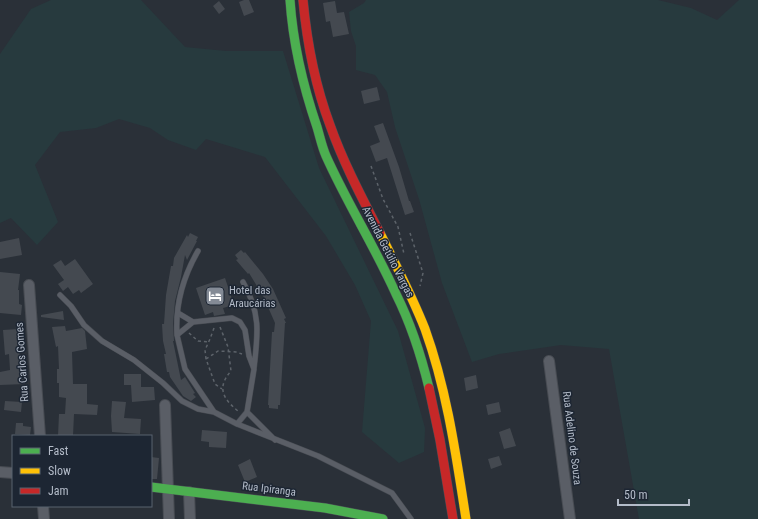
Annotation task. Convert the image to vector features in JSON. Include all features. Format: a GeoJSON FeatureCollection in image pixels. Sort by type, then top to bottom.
{"type":"FeatureCollection","features":[{"type":"Feature","properties":{"kind":"main road","name":"Avenida Getúlio Vargas"},"geometry":{"type":"LineString","coordinates":[[290,0],[296,50],[309,104],[328,160],[386,271],[406,313],[418,346],[429,385],[442,448],[453,519]]}},
{"type":"Feature","properties":{"kind":"main road","name":"Avenida Getúlio Vargas"},"geometry":{"type":"LineString","coordinates":[[303,0],[309,49],[322,103],[344,162],[415,305],[431,348],[448,413],[466,519]]}},
{"type":"Feature","properties":{"kind":"main road","name":"Rua Ipiranga"},"geometry":{"type":"LineString","coordinates":[[152,487],[325,508],[383,519]]}},
{"type":"Feature","properties":{"kind":"street","name":"Rua Carlos Gomes"},"geometry":{"type":"LineString","coordinates":[[29,286],[40,435]]}},
{"type":"Feature","properties":{"kind":"street","name":"Rua Adelino de Souza"},"geometry":{"type":"LineString","coordinates":[[550,360],[570,519]]}},
{"type":"Feature","properties":{"kind":"street"},"geometry":{"type":"LineString","coordinates":[[165,405],[169,519]]}},
{"type":"Feature","properties":{"kind":"street"},"geometry":{"type":"LineString","coordinates":[[0,472],[12,473]]}},
{"type":"Feature","properties":{"kind":"street"},"geometry":{"type":"LineString","coordinates":[[189,492],[190,519]]}},
{"type":"Feature","properties":{"kind":"street"},"geometry":{"type":"LineString","coordinates":[[43,507],[44,519]]}},
{"type":"Feature","properties":{"kind":"lane"},"geometry":{"type":"LineString","coordinates":[[198,251],[182,284],[176,320],[177,335],[185,368],[214,412]]}},
{"type":"Feature","properties":{"kind":"lane"},"geometry":{"type":"LineString","coordinates":[[237,424],[247,412],[258,335],[256,312],[252,296],[243,282]]}},
{"type":"Feature","properties":{"kind":"lane"},"geometry":{"type":"LineString","coordinates":[[60,295],[71,306],[84,325],[102,341],[134,360],[163,383],[182,401],[198,409],[214,412],[237,424],[318,456],[392,493],[411,519]]}},
{"type":"Feature","properties":{"kind":"lane"},"geometry":{"type":"LineString","coordinates":[[178,312],[193,322]]}},
{"type":"Feature","properties":{"kind":"lane"},"geometry":{"type":"LineString","coordinates":[[177,335],[193,322],[232,318],[240,322],[245,330],[249,356],[254,369]]}},
{"type":"Feature","properties":{"kind":"lane"},"geometry":{"type":"LineString","coordinates":[[247,412],[275,440]]}},
{"type":"Feature","properties":{"kind":"path"},"geometry":{"type":"LineString","coordinates":[[371,166],[383,199],[398,227],[405,258]]}},
{"type":"Feature","properties":{"kind":"path"},"geometry":{"type":"LineString","coordinates":[[410,233],[423,273],[415,305]]}},
{"type":"Feature","properties":{"kind":"path"},"geometry":{"type":"LineString","coordinates":[[216,320],[205,350],[206,359],[215,384],[222,389],[230,404],[240,413],[242,418]]}},
{"type":"Feature","properties":{"kind":"path"},"geometry":{"type":"LineString","coordinates":[[216,320],[229,352],[231,371],[224,379],[222,389]]}},
{"type":"Feature","properties":{"kind":"path"},"geometry":{"type":"LineString","coordinates":[[185,329],[198,341],[209,342]]}},
{"type":"Feature","properties":{"kind":"path"},"geometry":{"type":"LineString","coordinates":[[206,359],[218,351],[249,356]]}},
{"type":"Feature","properties":{"kind":"green space"},"geometry":{"type":"Polygon","coordinates":[[[51,0],[141,0],[185,47],[226,51],[283,51],[319,168],[398,331],[425,428],[424,452],[399,463],[362,432],[371,321],[355,285],[326,236],[265,157],[206,139],[196,150],[168,140],[150,128],[119,119],[96,128],[60,132],[35,165],[58,222],[37,245],[11,218],[0,223],[0,54],[31,9],[51,0]]]}},
{"type":"Feature","properties":{"kind":"green space"},"geometry":{"type":"Polygon","coordinates":[[[366,0],[658,0],[691,8],[717,20],[739,0],[758,0],[758,519],[639,519],[609,349],[561,345],[499,354],[472,362],[442,283],[419,199],[395,127],[387,92],[375,75],[356,70],[356,46],[351,31],[349,12],[364,3],[366,0]]]}},
{"type":"Feature","properties":{"kind":"building"},"geometry":{"type":"Polygon","coordinates":[[[249,0],[254,12],[244,16],[239,2],[249,0]]]}},
{"type":"Feature","properties":{"kind":"building"},"geometry":{"type":"Polygon","coordinates":[[[219,1],[225,9],[219,14],[213,6],[219,1]]]}},
{"type":"Feature","properties":{"kind":"building"},"geometry":{"type":"Polygon","coordinates":[[[335,1],[337,13],[344,12],[349,34],[333,37],[330,21],[326,22],[323,3],[335,1]]]}},
{"type":"Feature","properties":{"kind":"building"},"geometry":{"type":"Polygon","coordinates":[[[377,87],[380,100],[364,104],[361,91],[377,87]]]}},
{"type":"Feature","properties":{"kind":"building"},"geometry":{"type":"Polygon","coordinates":[[[383,123],[414,212],[405,215],[387,158],[376,162],[370,146],[380,142],[374,126],[383,123]]]}},
{"type":"Feature","properties":{"kind":"building"},"geometry":{"type":"Polygon","coordinates":[[[190,233],[198,237],[187,260],[185,255],[175,301],[173,341],[181,380],[185,377],[195,393],[193,394],[196,397],[191,401],[183,396],[170,377],[169,372],[167,372],[162,324],[164,324],[166,295],[171,266],[173,266],[174,258],[187,235],[188,237],[190,233]]]}},
{"type":"Feature","properties":{"kind":"building"},"geometry":{"type":"Polygon","coordinates":[[[19,238],[22,255],[0,259],[0,242],[19,238]]]}},
{"type":"Feature","properties":{"kind":"building"},"geometry":{"type":"Polygon","coordinates":[[[241,250],[244,253],[245,252],[273,289],[286,318],[284,319],[286,323],[280,405],[278,405],[278,409],[269,408],[268,405],[272,332],[274,332],[275,323],[268,307],[269,306],[249,273],[248,274],[236,260],[238,259],[235,255],[241,250]]]}},
{"type":"Feature","properties":{"kind":"building"},"geometry":{"type":"Polygon","coordinates":[[[75,259],[93,284],[81,293],[79,290],[73,294],[68,287],[63,291],[58,284],[64,280],[53,265],[61,260],[65,266],[75,259]]]}},
{"type":"Feature","properties":{"kind":"building"},"geometry":{"type":"Polygon","coordinates":[[[0,272],[20,274],[18,290],[19,304],[22,305],[21,315],[0,313],[0,272]]]}},
{"type":"Feature","properties":{"kind":"building","name":"Hotel das Araucárias"},"geometry":{"type":"Polygon","coordinates":[[[225,278],[234,305],[223,308],[225,314],[214,316],[213,312],[205,315],[196,288],[225,278]]]}},
{"type":"Feature","properties":{"kind":"building"},"geometry":{"type":"Polygon","coordinates":[[[63,311],[64,320],[41,317],[41,315],[63,311]]]}},
{"type":"Feature","properties":{"kind":"building"},"geometry":{"type":"Polygon","coordinates":[[[65,326],[66,331],[82,328],[85,331],[87,349],[72,352],[73,384],[87,384],[87,404],[98,405],[97,415],[74,414],[73,435],[58,435],[59,414],[65,414],[66,398],[59,397],[59,383],[57,383],[57,369],[59,369],[58,346],[56,347],[52,327],[65,326]]]}},
{"type":"Feature","properties":{"kind":"building"},"geometry":{"type":"Polygon","coordinates":[[[18,329],[20,358],[25,358],[25,384],[0,385],[0,372],[10,370],[9,354],[5,355],[3,330],[18,329]]]}},
{"type":"Feature","properties":{"kind":"building"},"geometry":{"type":"Polygon","coordinates":[[[124,374],[141,374],[141,387],[154,387],[155,400],[132,402],[131,385],[124,385],[124,374]]]}},
{"type":"Feature","properties":{"kind":"building"},"geometry":{"type":"Polygon","coordinates":[[[476,375],[478,388],[466,391],[464,378],[476,375]]]}},
{"type":"Feature","properties":{"kind":"building"},"geometry":{"type":"Polygon","coordinates":[[[5,401],[22,402],[21,412],[4,410],[5,401]]]}},
{"type":"Feature","properties":{"kind":"building"},"geometry":{"type":"Polygon","coordinates":[[[112,401],[126,402],[124,418],[141,419],[140,434],[112,432],[112,401]]]}},
{"type":"Feature","properties":{"kind":"building"},"geometry":{"type":"Polygon","coordinates":[[[499,402],[501,412],[488,415],[486,405],[499,402]]]}},
{"type":"Feature","properties":{"kind":"building"},"geometry":{"type":"Polygon","coordinates":[[[16,423],[23,423],[23,426],[31,427],[30,435],[15,434],[16,423]]]}},
{"type":"Feature","properties":{"kind":"building"},"geometry":{"type":"Polygon","coordinates":[[[510,428],[516,446],[504,449],[499,432],[510,428]]]}},
{"type":"Feature","properties":{"kind":"building"},"geometry":{"type":"Polygon","coordinates":[[[202,430],[227,432],[226,448],[209,447],[209,442],[201,441],[202,430]]]}},
{"type":"Feature","properties":{"kind":"building"},"geometry":{"type":"Polygon","coordinates":[[[499,456],[502,465],[491,469],[488,459],[499,456]]]}},
{"type":"Feature","properties":{"kind":"building"},"geometry":{"type":"Polygon","coordinates":[[[152,457],[159,458],[157,479],[152,479],[152,457]]]}},
{"type":"Feature","properties":{"kind":"building"},"geometry":{"type":"Polygon","coordinates":[[[250,459],[257,477],[245,482],[238,465],[250,459]]]}},
{"type":"Feature","properties":{"kind":"traffic: fast"},"geometry":{"type":"LineString","coordinates":[[290,0],[291,16],[299,65],[323,149],[401,305],[415,340],[429,388]]}},
{"type":"Feature","properties":{"kind":"traffic: fast"},"geometry":{"type":"LineString","coordinates":[[152,487],[325,508],[383,519]]}},
{"type":"Feature","properties":{"kind":"traffic: slow"},"geometry":{"type":"LineString","coordinates":[[380,233],[415,305],[433,352],[450,423],[466,519]]}},
{"type":"Feature","properties":{"kind":"traffic: jam"},"geometry":{"type":"LineString","coordinates":[[303,0],[312,64],[320,95],[335,139],[380,233]]}},
{"type":"Feature","properties":{"kind":"traffic: jam"},"geometry":{"type":"LineString","coordinates":[[429,388],[440,440],[453,519]]}},
{"type":"Feature","properties":{"kind":"place","name":"Hotel das Araucárias"},"geometry":{"type":"Point","coordinates":[215,296]}}]}
